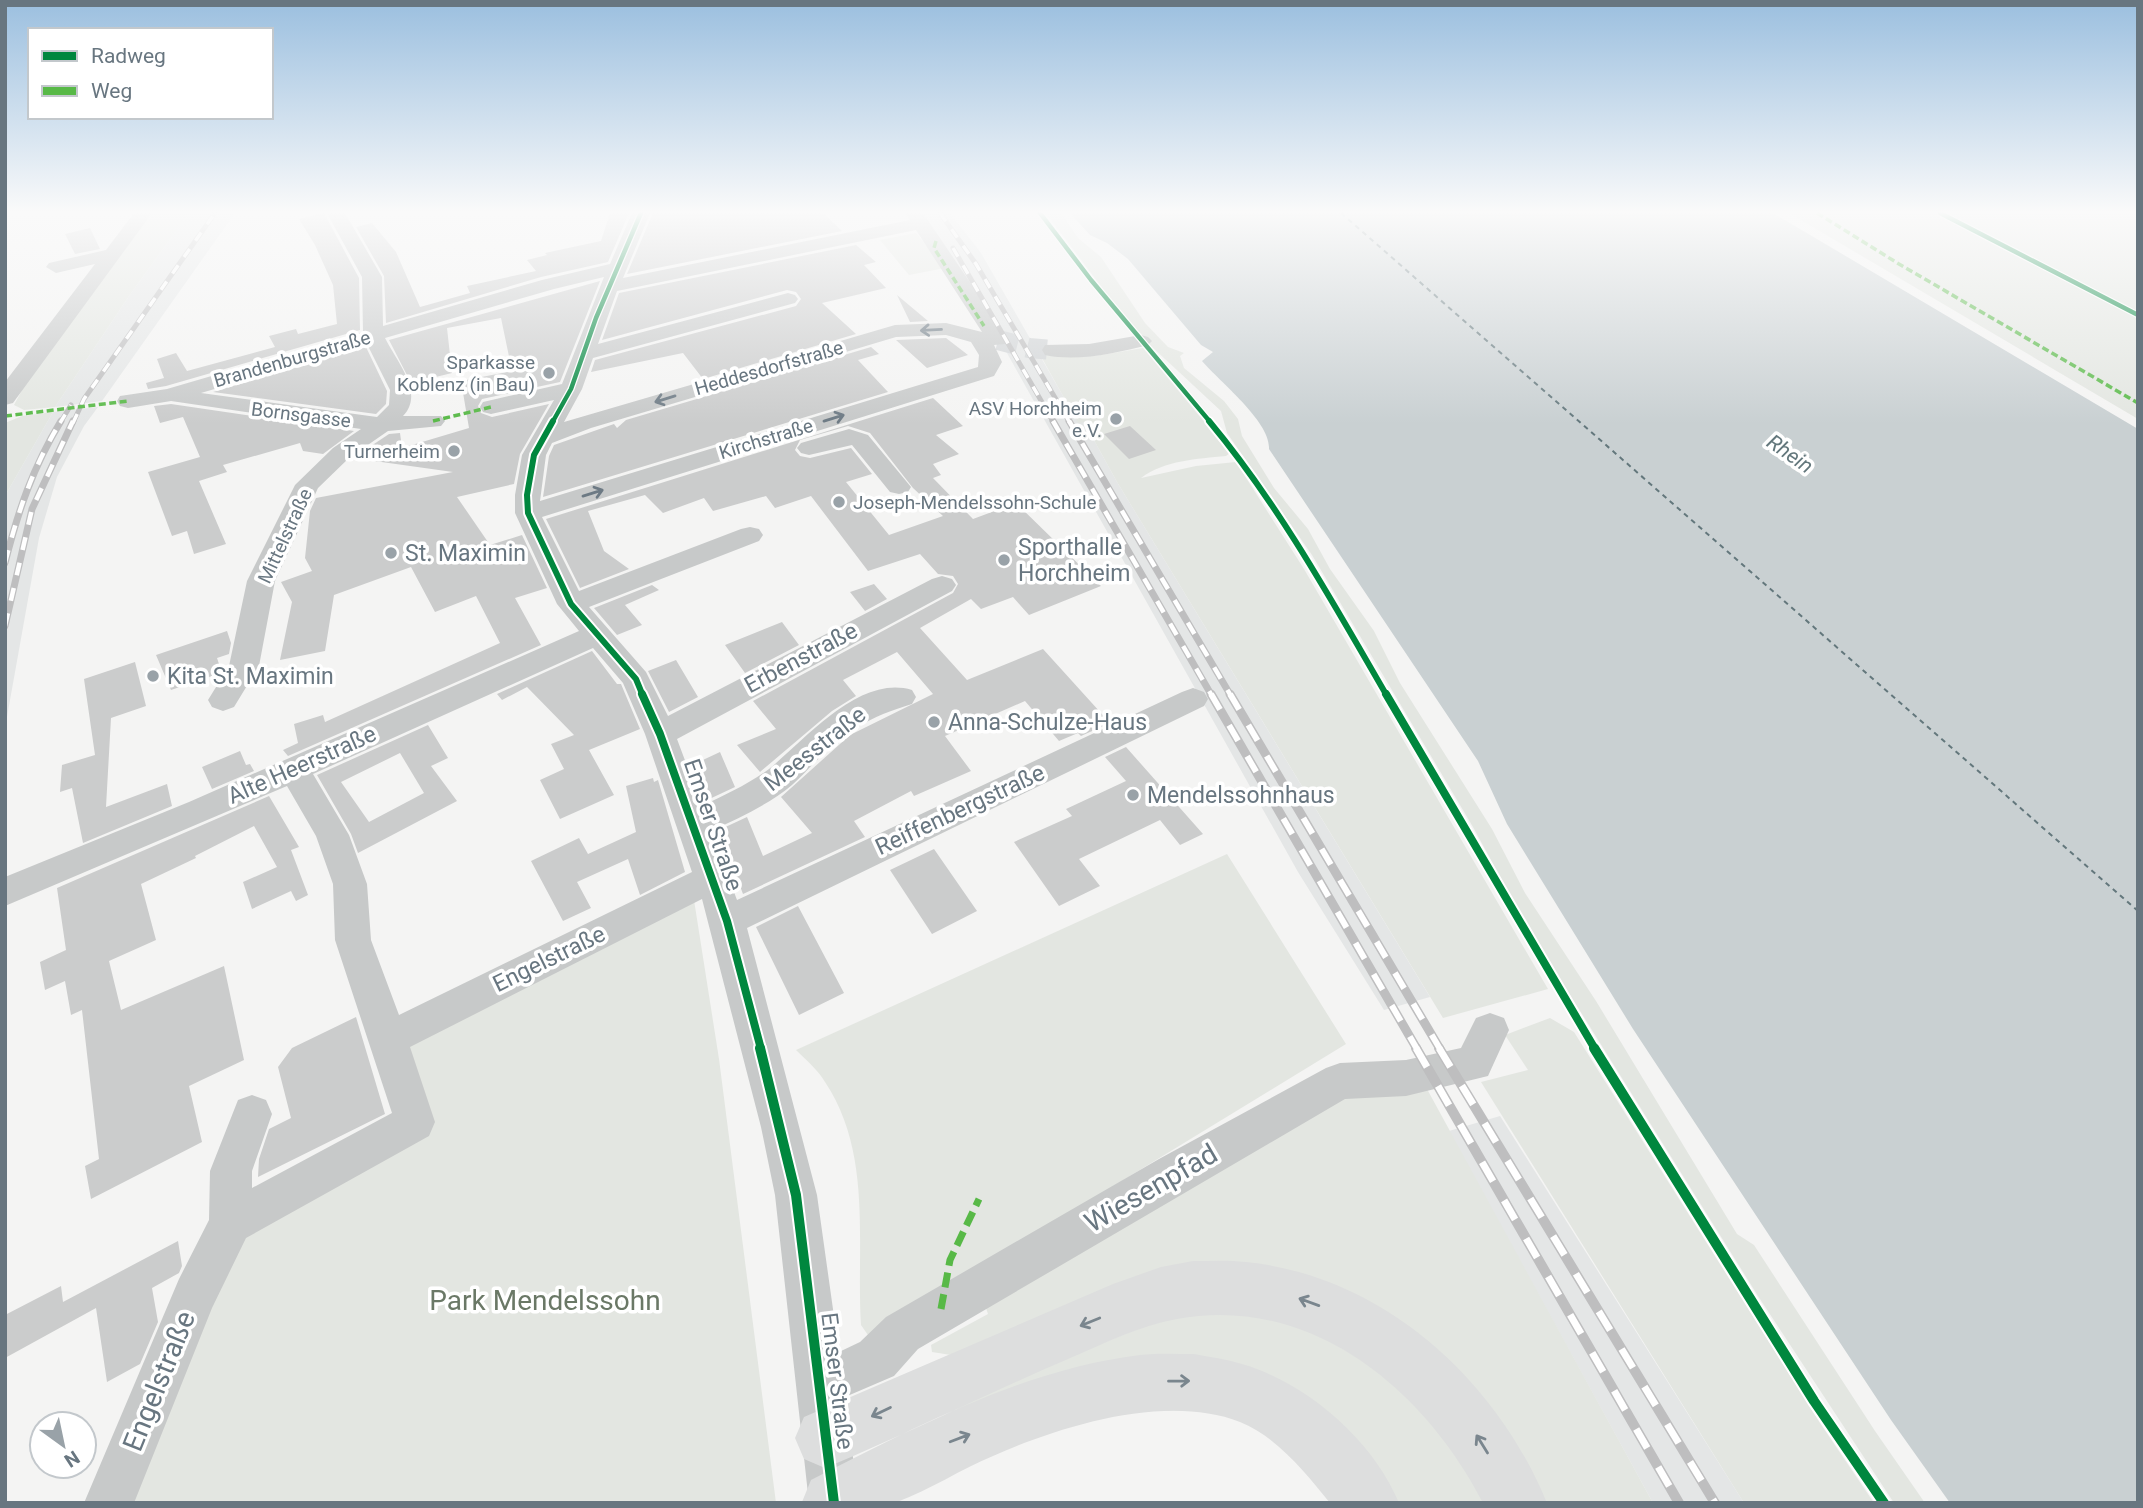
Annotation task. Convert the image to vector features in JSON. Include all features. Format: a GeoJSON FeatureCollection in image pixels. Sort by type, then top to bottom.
{"type":"FeatureCollection","features":[{"type":"Feature","properties":{"kind":"highway"},"geometry":{"type":"LineString","coordinates":[[825,1438],[939,1384],[1136,1303],[1191,1289],[1249,1287],[1307,1300],[1363,1326],[1417,1365],[1465,1418],[1506,1482],[1516,1503]]}},
{"type":"Feature","properties":{"kind":"highway"},"geometry":{"type":"LineString","coordinates":[[833,1502],[953,1440],[1085,1394],[1143,1383],[1190,1381],[1243,1393],[1288,1418],[1330,1454],[1368,1503]]}},
{"type":"Feature","properties":{"kind":"street"},"geometry":{"type":"LineString","coordinates":[[5,398],[92,283]]}},
{"type":"Feature","properties":{"kind":"street","name":"Mittelstraße"},"geometry":{"type":"LineString","coordinates":[[223,700],[244,666],[261,581],[307,485],[341,453],[382,425],[400,405],[401,390],[373,335],[372,283]]}},
{"type":"Feature","properties":{"kind":"street","name":"Brandenburgstraße"},"geometry":{"type":"LineString","coordinates":[[128,401],[169,395],[556,283]]}},
{"type":"Feature","properties":{"kind":"street","name":"Emser Straße"},"geometry":{"type":"LineString","coordinates":[[612,283],[571,389],[534,455],[527,495],[528,513],[570,604],[636,680],[660,734],[727,921],[796,1195],[833,1502]]}},
{"type":"Feature","properties":{"kind":"street"},"geometry":{"type":"LineString","coordinates":[[957,283],[994,347]]}},
{"type":"Feature","properties":{"kind":"street"},"geometry":{"type":"LineString","coordinates":[[583,354],[781,293]]}},
{"type":"Feature","properties":{"kind":"street","name":"Heddesdorfstraße"},"geometry":{"type":"LineString","coordinates":[[545,438],[595,419],[895,331],[957,331],[994,347]]}},
{"type":"Feature","properties":{"kind":"street"},"geometry":{"type":"LineString","coordinates":[[1053,350],[1089,350],[1141,341]]}},
{"type":"Feature","properties":{"kind":"street","name":"Kirchstraße"},"geometry":{"type":"LineString","coordinates":[[528,513],[986,371],[994,347]]}},
{"type":"Feature","properties":{"kind":"street"},"geometry":{"type":"LineString","coordinates":[[491,407],[571,389]]}},
{"type":"Feature","properties":{"kind":"street","name":"Bornsgasse"},"geometry":{"type":"LineString","coordinates":[[169,395],[382,425],[433,421]]}},
{"type":"Feature","properties":{"kind":"street"},"geometry":{"type":"LineString","coordinates":[[733,450],[744,463],[757,464],[849,436],[860,440],[899,487]]}},
{"type":"Feature","properties":{"kind":"street"},"geometry":{"type":"LineString","coordinates":[[570,604],[750,535]]}},
{"type":"Feature","properties":{"kind":"street","name":"Erbenstraße"},"geometry":{"type":"LineString","coordinates":[[660,734],[942,585]]}},
{"type":"Feature","properties":{"kind":"street","name":"Alte Heerstraße"},"geometry":{"type":"LineString","coordinates":[[5,892],[201,811],[596,635]]}},
{"type":"Feature","properties":{"kind":"street","name":"Meesstraße"},"geometry":{"type":"LineString","coordinates":[[692,825],[757,793],[781,777],[807,750],[855,713],[883,699],[901,696]]}},
{"type":"Feature","properties":{"kind":"street","name":"Reiffenbergstraße"},"geometry":{"type":"LineString","coordinates":[[727,921],[1193,699]]}},
{"type":"Feature","properties":{"kind":"street"},"geometry":{"type":"LineString","coordinates":[[231,1223],[415,1122],[353,940],[350,884],[331,835],[293,768]]}},
{"type":"Feature","properties":{"kind":"street","name":"Engelstraße"},"geometry":{"type":"LineString","coordinates":[[388,1039],[710,879]]}},
{"type":"Feature","properties":{"kind":"street","name":"Wiesenpfad"},"geometry":{"type":"LineString","coordinates":[[818,1384],[877,1359],[911,1327],[1340,1081],[1406,1078],[1474,1063],[1490,1030]]}},
{"type":"Feature","properties":{"kind":"street","name":"Engelstraße"},"geometry":{"type":"LineString","coordinates":[[109,1503],[195,1295],[231,1223],[230,1171],[251,1114]]}},
{"type":"Feature","properties":{"kind":"shaded area"},"geometry":{"type":"Polygon","coordinates":[[[138,283],[185,283],[102,401],[55,407],[138,283]]]}},
{"type":"Feature","properties":{"kind":"shaded area"},"geometry":{"type":"Polygon","coordinates":[[[964,283],[998,283],[1078,422],[1084,422],[1117,482],[1430,997],[1384,1010],[1298,872],[1003,346],[964,283]]]}},
{"type":"Feature","properties":{"kind":"shaded area"},"geometry":{"type":"Polygon","coordinates":[[[98,407],[84,426],[57,477],[39,538],[5,728],[5,496],[53,412],[98,407]]]}},
{"type":"Feature","properties":{"kind":"shaded area"},"geometry":{"type":"Polygon","coordinates":[[[1500,1116],[1744,1503],[1653,1503],[1449,1131],[1500,1116]]]}},
{"type":"Feature","properties":{"kind":"green space"},"geometry":{"type":"Polygon","coordinates":[[[99,283],[138,283],[55,407],[24,410],[14,405],[29,377],[99,283]]]}},
{"type":"Feature","properties":{"kind":"green space"},"geometry":{"type":"Polygon","coordinates":[[[1099,283],[1119,283],[1145,323],[1168,347],[1184,353],[1180,356],[1184,368],[1224,401],[1238,419],[1242,436],[1274,488],[1308,529],[1330,569],[1374,631],[1400,683],[1492,829],[1525,893],[1596,1001],[1737,1234],[1754,1245],[1925,1503],[1894,1503],[1758,1296],[1527,926],[1473,827],[1312,555],[1227,433],[1221,411],[1151,346],[1099,283]]]}},
{"type":"Feature","properties":{"kind":"green space"},"geometry":{"type":"Polygon","coordinates":[[[1908,283],[2138,283],[2138,419],[1908,283]]]}},
{"type":"Feature","properties":{"kind":"green space"},"geometry":{"type":"Polygon","coordinates":[[[1143,348],[1230,453],[1226,456],[1160,467],[1141,478],[1196,466],[1236,462],[1304,569],[1548,989],[1443,1018],[1117,482],[1084,422],[1078,423],[1038,351],[1095,356],[1143,348]]]}},
{"type":"Feature","properties":{"kind":"green space"},"geometry":{"type":"Polygon","coordinates":[[[53,412],[5,496],[5,423],[22,416],[53,412]]]}},
{"type":"Feature","properties":{"kind":"green space"},"geometry":{"type":"Polygon","coordinates":[[[1227,854],[1346,1044],[961,1279],[870,1338],[861,1325],[859,1200],[850,1139],[840,1110],[825,1082],[796,1050],[1227,854]]]}},
{"type":"Feature","properties":{"kind":"green space","name":"Park Mendelssohn"},"geometry":{"type":"Polygon","coordinates":[[[694,900],[719,1059],[776,1503],[123,1503],[228,1243],[426,1134],[406,1045],[694,900]]]}},
{"type":"Feature","properties":{"kind":"green space"},"geometry":{"type":"Polygon","coordinates":[[[1550,1018],[1574,1032],[1820,1423],[1874,1503],[1744,1503],[1481,1082],[1528,1070],[1505,1035],[1550,1018]]]}},
{"type":"Feature","properties":{"kind":"green space"},"geometry":{"type":"Polygon","coordinates":[[[1427,1089],[1653,1503],[1542,1503],[1334,1288],[951,1355],[932,1352],[931,1345],[988,1314],[985,1305],[1346,1094],[1427,1089]]]}},
{"type":"Feature","properties":{"kind":"green space"},"geometry":{"type":"Polygon","coordinates":[[[1237,1308],[1285,1316],[1399,1381],[1494,1503],[1394,1503],[1310,1408],[959,1414],[956,1401],[1171,1316],[1237,1308]]]}},
{"type":"Feature","properties":{"kind":"water","name":"Rhein"},"geometry":{"type":"Polygon","coordinates":[[[1149,283],[1892,283],[2138,429],[2138,1503],[1950,1503],[1891,1420],[1633,1029],[1507,824],[1478,761],[1269,449],[1262,427],[1202,361],[1213,352],[1201,345],[1149,283]]]}},
{"type":"Feature","properties":{"kind":"building"},"geometry":{"type":"Polygon","coordinates":[[[359,283],[360,330],[148,389],[146,383],[164,378],[157,359],[176,353],[187,371],[275,347],[269,336],[296,329],[298,334],[337,324],[333,285],[359,283]]]}},
{"type":"Feature","properties":{"kind":"building"},"geometry":{"type":"Polygon","coordinates":[[[384,283],[410,283],[420,307],[470,293],[467,286],[520,283],[386,323],[384,283]]]}},
{"type":"Feature","properties":{"kind":"building"},"geometry":{"type":"Polygon","coordinates":[[[599,283],[560,382],[482,399],[478,406],[481,413],[492,417],[549,404],[520,454],[514,484],[457,497],[490,545],[522,535],[547,588],[515,598],[541,645],[288,756],[283,750],[298,743],[294,724],[323,715],[325,722],[500,643],[476,596],[435,612],[411,567],[334,595],[325,651],[280,660],[292,602],[281,582],[312,571],[305,558],[310,511],[316,498],[453,472],[353,458],[389,434],[400,433],[402,448],[469,428],[461,381],[512,371],[501,318],[447,328],[452,373],[411,383],[389,340],[599,283]]]}},
{"type":"Feature","properties":{"kind":"building"},"geometry":{"type":"Polygon","coordinates":[[[667,283],[882,283],[886,288],[822,303],[856,334],[703,379],[683,353],[591,372],[595,360],[796,306],[801,299],[796,292],[787,290],[602,340],[619,293],[667,283]]]}},
{"type":"Feature","properties":{"kind":"building"},"geometry":{"type":"Polygon","coordinates":[[[897,295],[928,321],[910,322],[897,295]]]}},
{"type":"Feature","properties":{"kind":"building"},"geometry":{"type":"Polygon","coordinates":[[[946,338],[968,355],[927,368],[896,340],[946,338]]]}},
{"type":"Feature","properties":{"kind":"building"},"geometry":{"type":"Polygon","coordinates":[[[366,347],[387,391],[386,404],[376,414],[213,392],[366,347]]]}},
{"type":"Feature","properties":{"kind":"building"},"geometry":{"type":"Polygon","coordinates":[[[871,347],[879,354],[858,360],[888,392],[543,497],[549,456],[554,445],[614,424],[617,428],[626,420],[871,347]]]}},
{"type":"Feature","properties":{"kind":"building"},"geometry":{"type":"Polygon","coordinates":[[[933,398],[963,426],[936,435],[959,454],[933,464],[941,475],[933,478],[973,519],[1016,503],[1101,586],[1029,615],[1013,597],[981,609],[971,599],[920,628],[967,680],[1043,649],[1110,723],[1081,736],[1078,733],[1059,741],[1025,701],[945,736],[971,771],[914,796],[911,791],[854,821],[865,837],[743,894],[719,830],[747,817],[763,856],[812,833],[781,797],[850,735],[933,694],[897,652],[843,680],[856,696],[832,711],[760,772],[737,745],[776,729],[753,701],[953,593],[958,584],[953,576],[938,574],[920,554],[868,571],[811,496],[775,508],[766,496],[713,511],[704,498],[663,513],[645,495],[588,511],[604,551],[629,569],[580,588],[546,519],[933,398]],[[848,426],[800,440],[795,450],[800,456],[810,458],[851,448],[872,474],[846,482],[889,535],[943,516],[913,488],[870,433],[848,426]]]}},
{"type":"Feature","properties":{"kind":"building"},"geometry":{"type":"Polygon","coordinates":[[[171,404],[354,431],[323,454],[303,451],[300,443],[223,465],[227,472],[199,481],[226,544],[194,554],[187,531],[172,536],[148,472],[200,457],[183,417],[160,423],[154,406],[171,404]]]}},
{"type":"Feature","properties":{"kind":"building"},"geometry":{"type":"Polygon","coordinates":[[[1130,426],[1156,450],[1129,459],[1104,434],[1130,426]]]}},
{"type":"Feature","properties":{"kind":"building"},"geometry":{"type":"Polygon","coordinates":[[[874,584],[887,599],[865,611],[850,592],[874,584]]]}},
{"type":"Feature","properties":{"kind":"building"},"geometry":{"type":"Polygon","coordinates":[[[652,585],[659,590],[625,605],[642,625],[617,635],[594,608],[652,585]]]}},
{"type":"Feature","properties":{"kind":"building"},"geometry":{"type":"Polygon","coordinates":[[[782,622],[799,645],[745,673],[725,645],[782,622]]]}},
{"type":"Feature","properties":{"kind":"building"},"geometry":{"type":"Polygon","coordinates":[[[227,631],[231,643],[229,654],[217,658],[221,670],[212,676],[171,690],[156,655],[227,631]]]}},
{"type":"Feature","properties":{"kind":"building"},"geometry":{"type":"Polygon","coordinates":[[[592,651],[617,684],[621,684],[640,729],[589,750],[614,795],[560,819],[540,780],[564,769],[551,744],[574,735],[527,687],[502,700],[497,694],[592,651]]]}},
{"type":"Feature","properties":{"kind":"building"},"geometry":{"type":"Polygon","coordinates":[[[676,660],[698,697],[669,712],[648,671],[676,660]]]}},
{"type":"Feature","properties":{"kind":"building"},"geometry":{"type":"Polygon","coordinates":[[[135,662],[146,706],[111,718],[106,807],[167,784],[172,806],[83,843],[72,788],[60,792],[62,765],[95,755],[84,679],[135,662]]]}},
{"type":"Feature","properties":{"kind":"building"},"geometry":{"type":"Polygon","coordinates":[[[428,725],[448,758],[431,766],[457,801],[358,853],[351,834],[317,775],[428,725]],[[400,753],[341,782],[369,822],[424,793],[400,753]]]}},
{"type":"Feature","properties":{"kind":"building"},"geometry":{"type":"Polygon","coordinates":[[[1126,747],[1203,834],[1180,845],[1160,820],[1079,859],[1100,886],[1059,906],[1014,842],[1072,816],[1066,809],[1126,781],[1105,757],[1126,747]]]}},
{"type":"Feature","properties":{"kind":"building"},"geometry":{"type":"Polygon","coordinates":[[[240,751],[246,765],[250,764],[254,771],[212,789],[202,767],[240,751]]]}},
{"type":"Feature","properties":{"kind":"building"},"geometry":{"type":"Polygon","coordinates":[[[720,752],[735,787],[703,802],[690,766],[720,752]]]}},
{"type":"Feature","properties":{"kind":"building"},"geometry":{"type":"Polygon","coordinates":[[[653,778],[654,782],[658,780],[685,872],[640,895],[628,859],[577,882],[591,908],[563,921],[531,861],[579,838],[588,854],[636,832],[626,786],[653,778]]]}},
{"type":"Feature","properties":{"kind":"building"},"geometry":{"type":"Polygon","coordinates":[[[269,796],[299,847],[291,850],[308,895],[296,901],[291,891],[252,909],[243,882],[277,867],[254,826],[141,884],[156,940],[109,961],[121,1010],[224,966],[244,1060],[189,1086],[202,1142],[91,1199],[85,1166],[99,1159],[82,1010],[71,1015],[65,981],[45,990],[40,962],[66,950],[57,888],[269,796]]]}},
{"type":"Feature","properties":{"kind":"building"},"geometry":{"type":"Polygon","coordinates":[[[934,849],[977,911],[932,934],[890,870],[934,849]]]}},
{"type":"Feature","properties":{"kind":"building"},"geometry":{"type":"Polygon","coordinates":[[[798,906],[844,993],[799,1015],[756,927],[798,906]]]}},
{"type":"Feature","properties":{"kind":"building"},"geometry":{"type":"Polygon","coordinates":[[[356,1017],[385,1114],[258,1177],[259,1159],[269,1129],[291,1118],[278,1067],[292,1048],[356,1017]]]}},
{"type":"Feature","properties":{"kind":"building"},"geometry":{"type":"Polygon","coordinates":[[[178,1241],[182,1266],[179,1273],[152,1288],[158,1322],[140,1364],[107,1382],[96,1308],[5,1358],[5,1315],[61,1286],[63,1302],[178,1241]]]}},
{"type":"Feature","properties":{"kind":"ferry route"},"geometry":{"type":"LineString","coordinates":[[1421,283],[2138,911]]}},
{"type":"Feature","properties":{"kind":"tunnel"},"geometry":{"type":"LineString","coordinates":[[998,340],[1029,348],[1053,350]]}},
{"type":"Feature","properties":{"kind":"railway"},"geometry":{"type":"LineString","coordinates":[[73,423],[84,399],[165,283]]}},
{"type":"Feature","properties":{"kind":"railway"},"geometry":{"type":"LineString","coordinates":[[973,283],[1054,423]]}},
{"type":"Feature","properties":{"kind":"railway"},"geometry":{"type":"LineString","coordinates":[[987,283],[1070,423]]}},
{"type":"Feature","properties":{"kind":"railway"},"geometry":{"type":"LineString","coordinates":[[60,423],[71,405]]}},
{"type":"Feature","properties":{"kind":"railway"},"geometry":{"type":"LineString","coordinates":[[5,563],[27,490],[61,421]]}},
{"type":"Feature","properties":{"kind":"railway"},"geometry":{"type":"LineString","coordinates":[[5,626],[32,509],[73,421]]}},
{"type":"Feature","properties":{"kind":"railway"},"geometry":{"type":"LineString","coordinates":[[1053,421],[1212,696]]}},
{"type":"Feature","properties":{"kind":"railway"},"geometry":{"type":"LineString","coordinates":[[1069,421],[1231,696]]}},
{"type":"Feature","properties":{"kind":"railway"},"geometry":{"type":"LineString","coordinates":[[1211,694],[1417,1049]]}},
{"type":"Feature","properties":{"kind":"railway"},"geometry":{"type":"LineString","coordinates":[[1230,694],[1440,1049]]}},
{"type":"Feature","properties":{"kind":"railway"},"geometry":{"type":"LineString","coordinates":[[1416,1048],[1679,1503]]}},
{"type":"Feature","properties":{"kind":"railway"},"geometry":{"type":"LineString","coordinates":[[1439,1048],[1715,1503]]}},
{"type":"Feature","properties":{"kind":"marked path"},"geometry":{"type":"LineString","coordinates":[[957,283],[984,326]]}},
{"type":"Feature","properties":{"kind":"marked path"},"geometry":{"type":"LineString","coordinates":[[1932,283],[2138,403]]}},
{"type":"Feature","properties":{"kind":"marked path"},"geometry":{"type":"LineString","coordinates":[[5,416],[128,401]]}},
{"type":"Feature","properties":{"kind":"marked path"},"geometry":{"type":"LineString","coordinates":[[433,421],[491,407]]}},
{"type":"Feature","properties":{"kind":"marked path"},"geometry":{"type":"LineString","coordinates":[[941,1309],[950,1260],[979,1199]]}},
{"type":"Feature","properties":{"kind":"cycle path"},"geometry":{"type":"LineString","coordinates":[[611,283],[571,389],[534,455],[527,495],[528,513],[571,604],[636,679],[660,734],[727,921],[796,1195],[834,1503]]}},
{"type":"Feature","properties":{"kind":"cycle path"},"geometry":{"type":"LineString","coordinates":[[1094,283],[1239,457],[1301,548],[1566,1002],[1814,1401],[1884,1503]]}},
{"type":"Feature","properties":{"kind":"cycle path"},"geometry":{"type":"LineString","coordinates":[[2077,283],[2138,315]]}},
{"type":"Feature","properties":{"kind":"place","name":"Sparkasse Koblenz (in Bau)"},"geometry":{"type":"Point","coordinates":[549,373]}},
{"type":"Feature","properties":{"kind":"place","name":"ASV Horchheim e.V."},"geometry":{"type":"Point","coordinates":[1116,419]}},
{"type":"Feature","properties":{"kind":"place","name":"Turnerheim"},"geometry":{"type":"Point","coordinates":[454,451]}},
{"type":"Feature","properties":{"kind":"place","name":"Joseph-Mendelssohn-Schule"},"geometry":{"type":"Point","coordinates":[839,502]}},
{"type":"Feature","properties":{"kind":"place","name":"St. Maximin"},"geometry":{"type":"Point","coordinates":[391,553]}},
{"type":"Feature","properties":{"kind":"place","name":"Sporthalle Horchheim"},"geometry":{"type":"Point","coordinates":[1004,560]}},
{"type":"Feature","properties":{"kind":"place","name":"Kita St. Maximin"},"geometry":{"type":"Point","coordinates":[153,676]}},
{"type":"Feature","properties":{"kind":"place","name":"Anna-Schulze-Haus"},"geometry":{"type":"Point","coordinates":[934,722]}},
{"type":"Feature","properties":{"kind":"place","name":"Mendelssohnhaus"},"geometry":{"type":"Point","coordinates":[1133,795]}}]}
